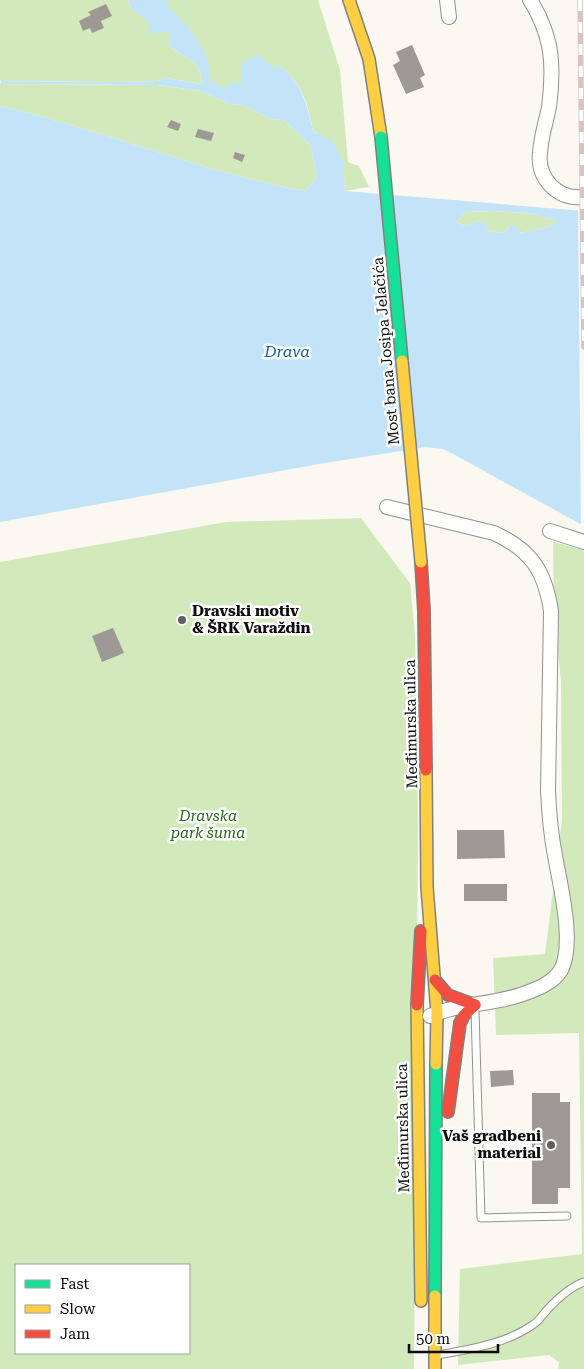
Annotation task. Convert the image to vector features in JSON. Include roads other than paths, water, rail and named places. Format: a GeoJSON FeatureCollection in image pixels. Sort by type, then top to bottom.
{"type":"FeatureCollection","features":[{"type":"Feature","properties":{"kind":"main road","name":"Most bana Josipa Jelačića"},"geometry":{"type":"LineString","coordinates":[[349,0],[362,33],[376,91],[421,562]]}},
{"type":"Feature","properties":{"kind":"main road","name":"Međimurska ulica"},"geometry":{"type":"LineString","coordinates":[[421,562],[424,620],[427,886],[437,1013],[434,1158],[435,1369]]}},
{"type":"Feature","properties":{"kind":"main road","name":"Međimurska ulica"},"geometry":{"type":"LineString","coordinates":[[421,1312],[416,1029],[419,957],[427,886]]}},
{"type":"Feature","properties":{"kind":"main road"},"geometry":{"type":"LineString","coordinates":[[434,1158],[446,1123],[460,1023],[464,1015],[475,1005],[448,995],[435,980]]}},
{"type":"Feature","properties":{"kind":"street"},"geometry":{"type":"LineString","coordinates":[[447,0],[449,17]]}},
{"type":"Feature","properties":{"kind":"street"},"geometry":{"type":"LineString","coordinates":[[530,0],[544,30],[551,59],[549,105],[540,153],[542,169],[550,186],[557,192],[566,197],[584,197]]}},
{"type":"Feature","properties":{"kind":"street"},"geometry":{"type":"LineString","coordinates":[[387,508],[494,533],[509,540],[532,560],[540,572],[551,611],[549,819],[562,887],[566,924],[564,959],[556,976],[541,986],[521,995],[437,1013],[423,1021],[416,1029]]}},
{"type":"Feature","properties":{"kind":"street"},"geometry":{"type":"LineString","coordinates":[[550,531],[584,542]]}},
{"type":"Feature","properties":{"kind":"lane"},"geometry":{"type":"LineString","coordinates":[[475,1005],[481,1218],[567,1216]]}},
{"type":"Feature","properties":{"kind":"lane"},"geometry":{"type":"LineString","coordinates":[[435,1356],[470,1350],[508,1338],[535,1324],[562,1296],[574,1286],[584,1282]]}},
{"type":"Feature","properties":{"kind":"water","name":"Drava"},"geometry":{"type":"Polygon","coordinates":[[[128,0],[168,0],[168,6],[191,31],[203,49],[207,59],[210,82],[214,82],[224,89],[230,83],[241,83],[241,63],[258,54],[273,68],[280,66],[300,89],[314,134],[317,132],[326,139],[330,137],[343,161],[345,191],[584,211],[584,526],[443,449],[426,447],[319,464],[0,522],[0,106],[266,183],[305,191],[317,178],[310,145],[284,120],[271,119],[243,105],[230,104],[201,91],[157,85],[0,84],[1,81],[108,82],[158,81],[167,78],[201,84],[201,76],[196,65],[169,46],[169,32],[148,33],[149,22],[131,9],[128,0]],[[465,212],[456,222],[465,226],[479,221],[486,223],[488,231],[504,233],[510,226],[516,226],[520,233],[548,227],[558,221],[528,213],[465,212]]]}},
{"type":"Feature","properties":{"kind":"railway"},"geometry":{"type":"LineString","coordinates":[[580,0],[584,347]]}},
{"type":"Feature","properties":{"kind":"place","name":"Dravski motiv & ŠRK Varaždin"},"geometry":{"type":"Point","coordinates":[182,620]}},
{"type":"Feature","properties":{"kind":"place","name":"Vaš gradbeni material"},"geometry":{"type":"Point","coordinates":[551,1145]}},
{"type":"Feature","properties":{"kind":"park label","name":"Dravska park šuma"},"geometry":{"type":"Point","coordinates":[208,824]}}]}
